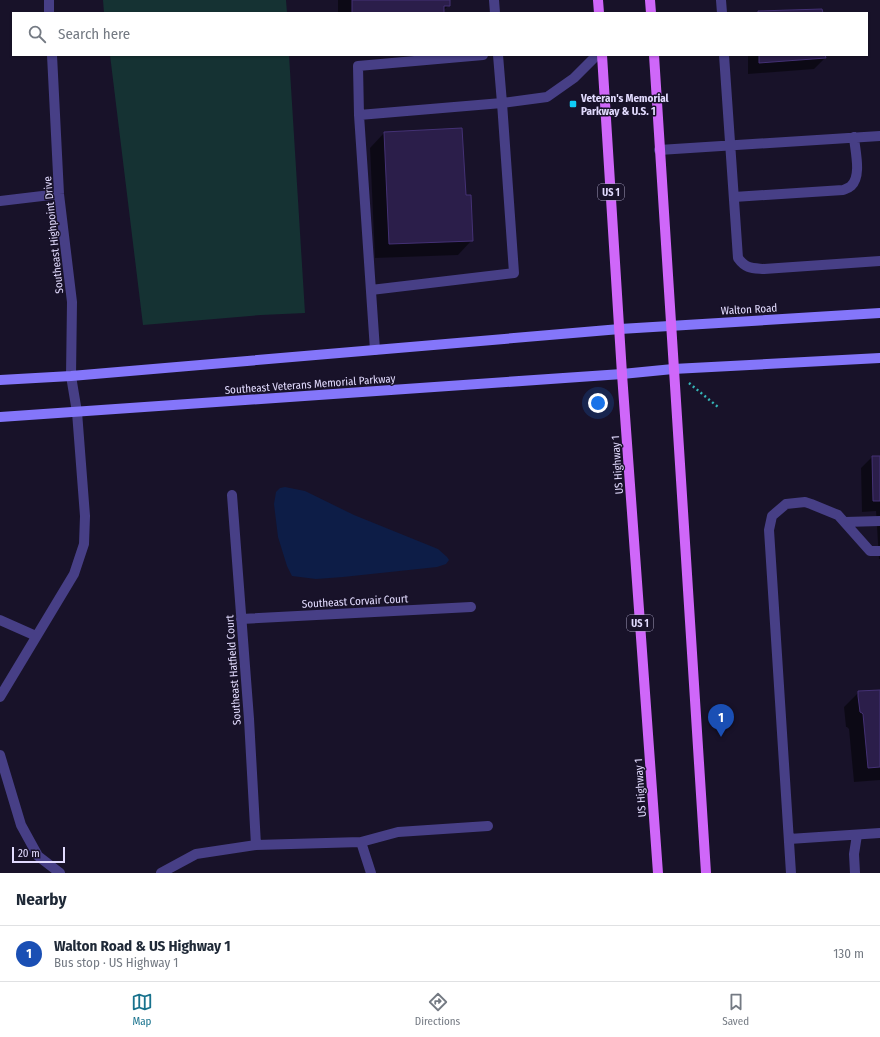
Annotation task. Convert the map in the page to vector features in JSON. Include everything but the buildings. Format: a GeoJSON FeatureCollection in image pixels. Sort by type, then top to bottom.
{"type":"FeatureCollection","features":[{"type":"Feature","properties":{"kind":"main road"},"geometry":{"type":"LineString","coordinates":[[598,0],[599,12]]}},
{"type":"Feature","properties":{"kind":"main road"},"geometry":{"type":"LineString","coordinates":[[650,0],[651,12]]}},
{"type":"Feature","properties":{"kind":"main road","name":"US Highway 1"},"geometry":{"type":"LineString","coordinates":[[602,56],[622,374],[658,873]]}},
{"type":"Feature","properties":{"kind":"main road"},"geometry":{"type":"LineString","coordinates":[[654,56],[706,873]]}},
{"type":"Feature","properties":{"kind":"main road","name":"Walton Road"},"geometry":{"type":"LineString","coordinates":[[620,329],[880,313]]}},
{"type":"Feature","properties":{"kind":"main road"},"geometry":{"type":"LineString","coordinates":[[0,380],[71,376],[620,329]]}},
{"type":"Feature","properties":{"kind":"main road"},"geometry":{"type":"LineString","coordinates":[[622,374],[673,369],[880,358]]}},
{"type":"Feature","properties":{"kind":"main road","name":"Southeast Veterans Memorial Parkway"},"geometry":{"type":"LineString","coordinates":[[0,417],[622,374]]}},
{"type":"Feature","properties":{"kind":"street"},"geometry":{"type":"LineString","coordinates":[[49,0],[50,12]]}},
{"type":"Feature","properties":{"kind":"street"},"geometry":{"type":"LineString","coordinates":[[494,0],[495,12]]}},
{"type":"Feature","properties":{"kind":"street"},"geometry":{"type":"LineString","coordinates":[[721,0],[722,12]]}},
{"type":"Feature","properties":{"kind":"street","name":"Southeast Highpoint Drive"},"geometry":{"type":"LineString","coordinates":[[0,697],[74,574],[84,544],[85,516],[77,412],[71,376],[72,302],[59,194],[52,56]]}},
{"type":"Feature","properties":{"kind":"street"},"geometry":{"type":"LineString","coordinates":[[375,350],[359,115],[358,66],[472,56]]}},
{"type":"Feature","properties":{"kind":"street"},"geometry":{"type":"LineString","coordinates":[[371,290],[514,273],[498,56]]}},
{"type":"Feature","properties":{"kind":"street"},"geometry":{"type":"LineString","coordinates":[[359,115],[502,103],[547,97],[574,78],[596,56]]}},
{"type":"Feature","properties":{"kind":"street"},"geometry":{"type":"LineString","coordinates":[[724,56],[738,258],[743,264],[750,268],[764,269],[880,261]]}},
{"type":"Feature","properties":{"kind":"street"},"geometry":{"type":"LineString","coordinates":[[660,150],[854,137],[879,138]]}},
{"type":"Feature","properties":{"kind":"street"},"geometry":{"type":"LineString","coordinates":[[734,197],[843,190],[851,187],[856,180],[858,172],[854,137]]}},
{"type":"Feature","properties":{"kind":"street"},"geometry":{"type":"LineString","coordinates":[[0,201],[59,194]]}},
{"type":"Feature","properties":{"kind":"street","name":"Southeast Hatfield Court"},"geometry":{"type":"LineString","coordinates":[[232,495],[249,719],[256,845]]}},
{"type":"Feature","properties":{"kind":"street"},"geometry":{"type":"LineString","coordinates":[[791,873],[769,530],[772,516],[786,504],[805,502],[841,518],[880,521]]}},
{"type":"Feature","properties":{"kind":"street"},"geometry":{"type":"LineString","coordinates":[[841,518],[870,551],[880,551]]}},
{"type":"Feature","properties":{"kind":"street","name":"Southeast Corvair Court"},"geometry":{"type":"LineString","coordinates":[[241,619],[471,607]]}},
{"type":"Feature","properties":{"kind":"street"},"geometry":{"type":"LineString","coordinates":[[0,620],[36,636]]}},
{"type":"Feature","properties":{"kind":"street"},"geometry":{"type":"LineString","coordinates":[[0,755],[21,825],[38,856],[60,873]]}},
{"type":"Feature","properties":{"kind":"street"},"geometry":{"type":"LineString","coordinates":[[161,873],[196,854],[256,845],[361,842],[398,832],[488,826]]}},
{"type":"Feature","properties":{"kind":"street"},"geometry":{"type":"LineString","coordinates":[[789,840],[880,833]]}},
{"type":"Feature","properties":{"kind":"street"},"geometry":{"type":"LineString","coordinates":[[855,873],[854,854],[858,835]]}},
{"type":"Feature","properties":{"kind":"street"},"geometry":{"type":"LineString","coordinates":[[361,842],[372,873]]}},
{"type":"Feature","properties":{"kind":"path"},"geometry":{"type":"LineString","coordinates":[[695,389],[718,407]]}},
{"type":"Feature","properties":{"kind":"green space"},"geometry":{"type":"Polygon","coordinates":[[[103,0],[286,0],[287,12],[104,12],[103,0]]]}},
{"type":"Feature","properties":{"kind":"green space"},"geometry":{"type":"Polygon","coordinates":[[[110,56],[289,56],[305,313],[261,315],[143,325],[110,56]]]}},
{"type":"Feature","properties":{"kind":"water"},"geometry":{"type":"Polygon","coordinates":[[[285,487],[305,491],[354,515],[438,549],[449,560],[446,564],[437,567],[343,577],[316,579],[292,576],[287,566],[278,537],[274,504],[276,492],[280,488],[285,487]]]}},
{"type":"Feature","properties":{"kind":"place","name":"Veteran's Memorial Parkway & U.S. 1"},"geometry":{"type":"Point","coordinates":[573,104]}},
{"type":"Feature","properties":{"kind":"place","name":"Walton Road & US Highway 1"},"geometry":{"type":"Point","coordinates":[721,737]}}]}
